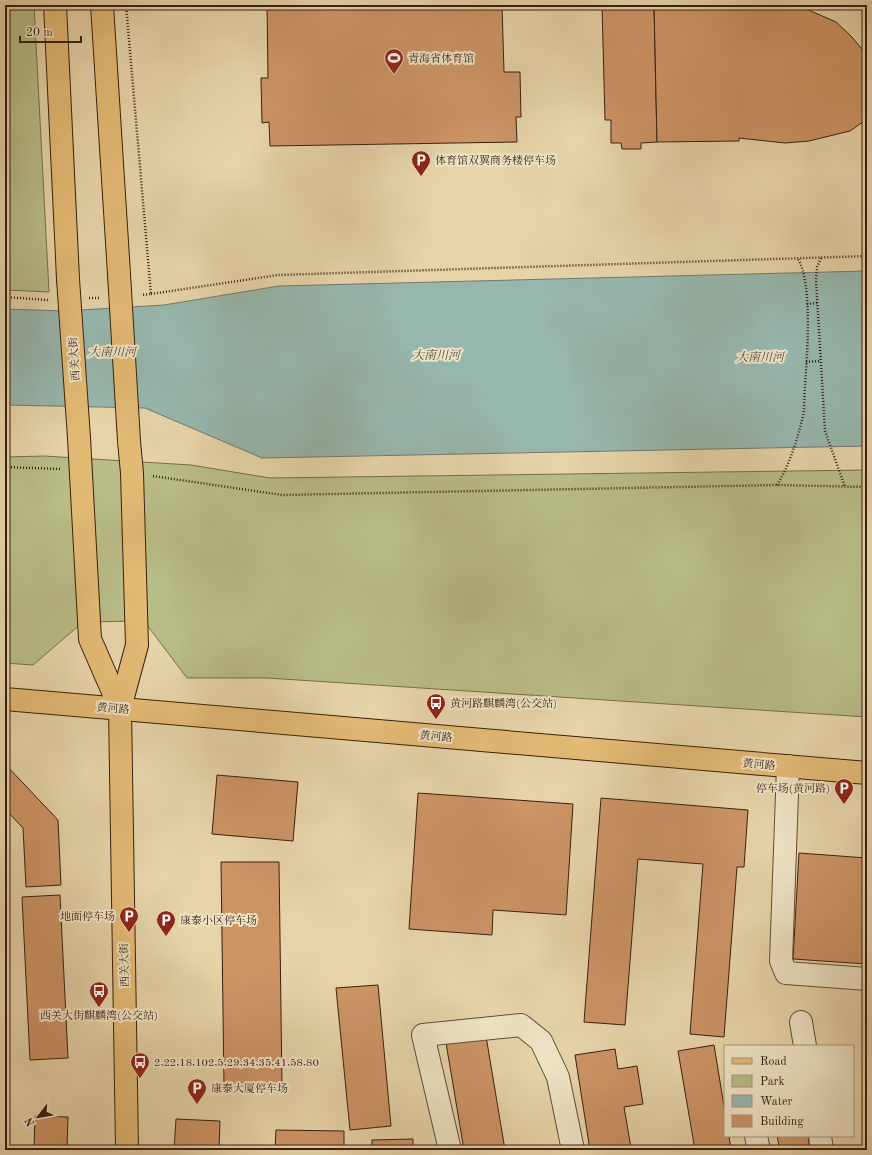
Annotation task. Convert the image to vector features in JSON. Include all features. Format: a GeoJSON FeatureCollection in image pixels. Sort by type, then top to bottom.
{"type":"FeatureCollection","features":[{"type":"Feature","properties":{"kind":"main road","name":"西关大街"},"geometry":{"type":"LineString","coordinates":[[55,5],[68,279],[81,470],[90,639],[120,708]]}},
{"type":"Feature","properties":{"kind":"main road","name":"西关大街"},"geometry":{"type":"LineString","coordinates":[[102,5],[132,473],[137,645],[120,708],[127,1150]]}},
{"type":"Feature","properties":{"kind":"main road","name":"黄河路"},"geometry":{"type":"LineString","coordinates":[[5,700],[120,708],[867,773]]}},
{"type":"Feature","properties":{"kind":"lane"},"geometry":{"type":"LineString","coordinates":[[788,766],[780,961],[786,973],[867,980]]}},
{"type":"Feature","properties":{"kind":"lane"},"geometry":{"type":"LineString","coordinates":[[801,1022],[805,1045]]}},
{"type":"Feature","properties":{"kind":"lane"},"geometry":{"type":"LineString","coordinates":[[450,1150],[423,1035],[521,1025],[541,1041],[558,1077],[572,1150]]}},
{"type":"Feature","properties":{"kind":"lane"},"geometry":{"type":"LineString","coordinates":[[756,1137],[758,1150]]}},
{"type":"Feature","properties":{"kind":"lane"},"geometry":{"type":"LineString","coordinates":[[820,1137],[822,1150]]}},
{"type":"Feature","properties":{"kind":"path"},"geometry":{"type":"LineString","coordinates":[[150,294],[278,275],[867,256]]}},
{"type":"Feature","properties":{"kind":"path"},"geometry":{"type":"LineString","coordinates":[[777,485],[788,467],[803,415],[807,304],[805,283],[801,264],[798,258]]}},
{"type":"Feature","properties":{"kind":"path"},"geometry":{"type":"LineString","coordinates":[[821,258],[817,267],[817,303],[825,431],[845,487]]}},
{"type":"Feature","properties":{"kind":"path"},"geometry":{"type":"LineString","coordinates":[[807,304],[817,303]]}},
{"type":"Feature","properties":{"kind":"path"},"geometry":{"type":"LineString","coordinates":[[806,362],[820,361]]}},
{"type":"Feature","properties":{"kind":"path"},"geometry":{"type":"LineString","coordinates":[[5,467],[37,467],[81,470]]}},
{"type":"Feature","properties":{"kind":"path"},"geometry":{"type":"LineString","coordinates":[[132,473],[282,495],[777,485],[867,487]]}},
{"type":"Feature","properties":{"kind":"green space"},"geometry":{"type":"Polygon","coordinates":[[[5,5],[34,5],[49,292],[5,290],[5,5]]]}},
{"type":"Feature","properties":{"kind":"green space"},"geometry":{"type":"Polygon","coordinates":[[[44,456],[191,465],[270,478],[867,470],[867,717],[267,678],[187,678],[144,621],[83,622],[33,665],[5,663],[5,457],[44,456]]]}},
{"type":"Feature","properties":{"kind":"water","name":"大南川河"},"geometry":{"type":"Polygon","coordinates":[[[867,271],[867,446],[262,458],[145,408],[5,405],[5,309],[64,311],[164,305],[279,286],[867,271]]]}},
{"type":"Feature","properties":{"kind":"building","name":"青海省体育馆"},"geometry":{"type":"Polygon","coordinates":[[[267,5],[502,5],[504,72],[520,72],[521,117],[516,117],[517,142],[270,146],[269,122],[262,123],[261,78],[268,78],[267,5]]]}},
{"type":"Feature","properties":{"kind":"building"},"geometry":{"type":"Polygon","coordinates":[[[602,5],[654,5],[657,142],[641,143],[641,149],[622,149],[621,143],[611,143],[611,120],[605,120],[602,5]]]}},
{"type":"Feature","properties":{"kind":"building"},"geometry":{"type":"Polygon","coordinates":[[[654,5],[797,5],[836,22],[851,36],[867,55],[867,119],[850,131],[809,141],[785,143],[739,138],[739,141],[657,142],[654,5]]]}},
{"type":"Feature","properties":{"kind":"building"},"geometry":{"type":"Polygon","coordinates":[[[5,764],[58,820],[61,885],[26,887],[23,828],[5,809],[5,764]]]}},
{"type":"Feature","properties":{"kind":"building"},"geometry":{"type":"Polygon","coordinates":[[[217,775],[298,782],[293,841],[212,834],[217,775]]]}},
{"type":"Feature","properties":{"kind":"building"},"geometry":{"type":"Polygon","coordinates":[[[418,793],[573,804],[566,915],[493,910],[492,935],[409,929],[418,793]]]}},
{"type":"Feature","properties":{"kind":"building"},"geometry":{"type":"Polygon","coordinates":[[[601,798],[748,810],[744,867],[737,867],[724,1037],[690,1034],[703,864],[638,859],[625,1025],[584,1022],[601,798]]]}},
{"type":"Feature","properties":{"kind":"building"},"geometry":{"type":"Polygon","coordinates":[[[799,853],[867,858],[867,964],[793,959],[799,853]]]}},
{"type":"Feature","properties":{"kind":"building"},"geometry":{"type":"Polygon","coordinates":[[[221,862],[279,862],[282,1086],[224,1087],[221,862]]]}},
{"type":"Feature","properties":{"kind":"building"},"geometry":{"type":"Polygon","coordinates":[[[60,895],[68,1058],[30,1060],[22,897],[60,895]]]}},
{"type":"Feature","properties":{"kind":"building"},"geometry":{"type":"Polygon","coordinates":[[[378,985],[391,1126],[350,1130],[336,988],[378,985]]]}},
{"type":"Feature","properties":{"kind":"building"},"geometry":{"type":"Polygon","coordinates":[[[486,1036],[505,1150],[464,1150],[446,1043],[486,1036]]]}},
{"type":"Feature","properties":{"kind":"building"},"geometry":{"type":"Polygon","coordinates":[[[714,1045],[724,1106],[724,1137],[729,1137],[731,1150],[695,1150],[678,1051],[714,1045]]]}},
{"type":"Feature","properties":{"kind":"building"},"geometry":{"type":"Polygon","coordinates":[[[615,1049],[618,1069],[637,1066],[643,1104],[624,1107],[631,1148],[649,1146],[649,1150],[590,1150],[575,1055],[615,1049]]]}},
{"type":"Feature","properties":{"kind":"building"},"geometry":{"type":"Polygon","coordinates":[[[35,1116],[68,1117],[67,1150],[34,1150],[35,1116]]]}},
{"type":"Feature","properties":{"kind":"building"},"geometry":{"type":"Polygon","coordinates":[[[176,1119],[220,1121],[219,1150],[174,1150],[176,1119]]]}},
{"type":"Feature","properties":{"kind":"building"},"geometry":{"type":"Polygon","coordinates":[[[276,1130],[344,1131],[344,1150],[275,1150],[276,1130]]]}},
{"type":"Feature","properties":{"kind":"building"},"geometry":{"type":"Polygon","coordinates":[[[777,1137],[808,1137],[810,1150],[780,1150],[777,1137]]]}},
{"type":"Feature","properties":{"kind":"building"},"geometry":{"type":"Polygon","coordinates":[[[413,1139],[413,1150],[372,1150],[372,1140],[413,1139]]]}},
{"type":"Feature","properties":{"kind":"place","name":"青海省体育馆"},"geometry":{"type":"Point","coordinates":[394,75]}},
{"type":"Feature","properties":{"kind":"place","name":"体育馆双翼商务楼停车场"},"geometry":{"type":"Point","coordinates":[421,177]}},
{"type":"Feature","properties":{"kind":"place","name":"黄河路麒麟湾(公交站)"},"geometry":{"type":"Point","coordinates":[436,720]}},
{"type":"Feature","properties":{"kind":"place","name":"停车场(黄河路)"},"geometry":{"type":"Point","coordinates":[844,805]}},
{"type":"Feature","properties":{"kind":"place","name":"地面停车场"},"geometry":{"type":"Point","coordinates":[129,933]}},
{"type":"Feature","properties":{"kind":"place","name":"康泰小区停车场"},"geometry":{"type":"Point","coordinates":[166,937]}},
{"type":"Feature","properties":{"kind":"place","name":"西关大街麒麟湾(公交站)"},"geometry":{"type":"Point","coordinates":[99,1008]}},
{"type":"Feature","properties":{"kind":"place","name":"2,22,18,102,5,29,34,35,41,58,80"},"geometry":{"type":"Point","coordinates":[140,1079]}},
{"type":"Feature","properties":{"kind":"place","name":"康泰大厦停车场"},"geometry":{"type":"Point","coordinates":[197,1105]}}]}
